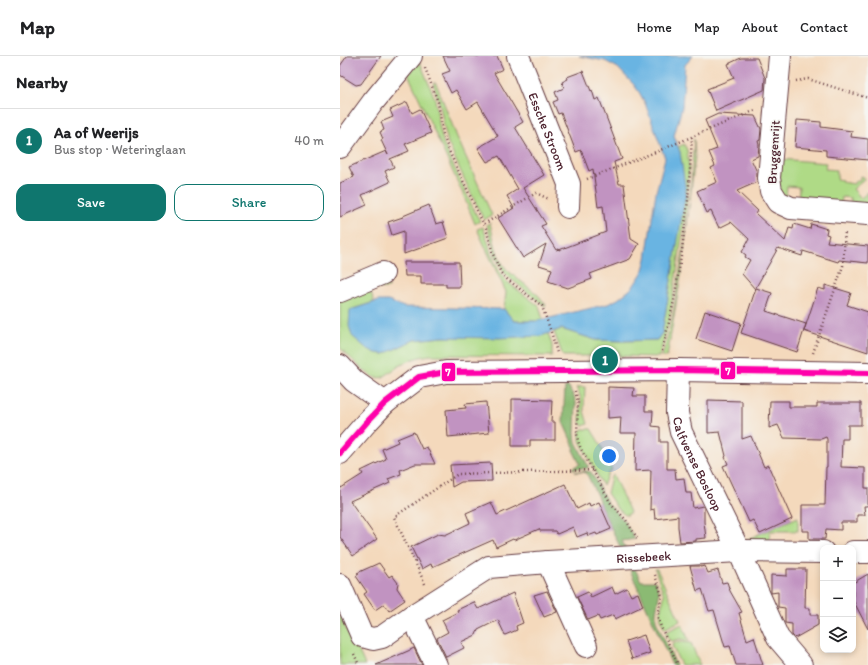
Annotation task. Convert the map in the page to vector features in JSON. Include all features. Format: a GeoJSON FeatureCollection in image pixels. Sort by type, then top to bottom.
{"type":"FeatureCollection","features":[{"type":"Feature","properties":{"kind":"street","name":"Essche Stroom"},"geometry":{"type":"LineString","coordinates":[[518,56],[569,184],[568,207]]}},
{"type":"Feature","properties":{"kind":"street","name":"Bruggenrijt"},"geometry":{"type":"LineString","coordinates":[[780,56],[769,178],[771,191],[778,202],[791,208],[868,214]]}},
{"type":"Feature","properties":{"kind":"street"},"geometry":{"type":"LineString","coordinates":[[340,147],[373,102],[417,59]]}},
{"type":"Feature","properties":{"kind":"street"},"geometry":{"type":"LineString","coordinates":[[340,291],[382,273]]}},
{"type":"Feature","properties":{"kind":"street"},"geometry":{"type":"LineString","coordinates":[[340,366],[354,381],[385,403]]}},
{"type":"Feature","properties":{"kind":"street"},"geometry":{"type":"LineString","coordinates":[[340,453],[385,403],[419,377],[446,372],[668,370],[868,373]]}},
{"type":"Feature","properties":{"kind":"street","name":"Calfvense Bosloop"},"geometry":{"type":"LineString","coordinates":[[668,370],[681,432],[739,551],[778,638],[801,665]]}},
{"type":"Feature","properties":{"kind":"street"},"geometry":{"type":"LineString","coordinates":[[739,551],[820,552]]}},
{"type":"Feature","properties":{"kind":"street","name":"Rissebeek"},"geometry":{"type":"LineString","coordinates":[[340,585],[362,636],[372,639],[382,637],[488,567],[739,551]]}},
{"type":"Feature","properties":{"kind":"street"},"geometry":{"type":"LineString","coordinates":[[856,552],[868,552]]}},
{"type":"Feature","properties":{"kind":"street"},"geometry":{"type":"LineString","coordinates":[[548,562],[586,646]]}},
{"type":"Feature","properties":{"kind":"street"},"geometry":{"type":"LineString","coordinates":[[412,616],[436,665]]}},
{"type":"Feature","properties":{"kind":"path"},"geometry":{"type":"LineString","coordinates":[[417,59],[438,102],[443,134],[449,151],[486,228],[493,254],[501,273],[542,306],[552,335]]}},
{"type":"Feature","properties":{"kind":"path"},"geometry":{"type":"LineString","coordinates":[[778,79],[799,81],[808,79],[868,98]]}},
{"type":"Feature","properties":{"kind":"path"},"geometry":{"type":"LineString","coordinates":[[569,184],[585,180],[681,142],[776,101]]}},
{"type":"Feature","properties":{"kind":"path"},"geometry":{"type":"LineString","coordinates":[[668,370],[665,340],[682,250],[688,200],[692,136]]}},
{"type":"Feature","properties":{"kind":"path"},"geometry":{"type":"LineString","coordinates":[[484,224],[536,193],[568,207]]}},
{"type":"Feature","properties":{"kind":"path"},"geometry":{"type":"LineString","coordinates":[[806,372],[843,266],[846,212]]}},
{"type":"Feature","properties":{"kind":"path"},"geometry":{"type":"LineString","coordinates":[[570,371],[578,401],[578,441],[610,502],[632,528],[640,541],[656,577],[662,596],[658,611],[658,618],[661,628],[678,665]]}},
{"type":"Feature","properties":{"kind":"path"},"geometry":{"type":"LineString","coordinates":[[434,602],[394,517],[458,474],[593,470]]}},
{"type":"Feature","properties":{"kind":"green space"},"geometry":{"type":"Polygon","coordinates":[[[420,62],[435,99],[444,145],[480,221],[475,224],[408,74],[420,62]]]}},
{"type":"Feature","properties":{"kind":"green space"},"geometry":{"type":"Polygon","coordinates":[[[433,83],[436,83],[457,137],[492,215],[484,220],[448,143],[440,105],[433,83]]]}},
{"type":"Feature","properties":{"kind":"green space"},"geometry":{"type":"Polygon","coordinates":[[[694,139],[695,157],[681,276],[667,357],[662,357],[672,319],[685,240],[690,199],[694,139]]]}},
{"type":"Feature","properties":{"kind":"green space"},"geometry":{"type":"Polygon","coordinates":[[[684,144],[687,150],[689,168],[686,212],[669,321],[659,357],[619,356],[619,352],[607,352],[607,356],[563,356],[554,332],[561,329],[596,340],[657,340],[662,333],[674,262],[680,152],[678,147],[684,144]]]}},
{"type":"Feature","properties":{"kind":"green space"},"geometry":{"type":"Polygon","coordinates":[[[781,159],[826,163],[825,169],[837,170],[837,179],[842,180],[842,182],[854,184],[855,181],[860,181],[860,176],[864,177],[864,180],[853,189],[861,198],[868,192],[868,209],[850,208],[851,198],[842,197],[841,207],[798,204],[799,187],[787,186],[786,198],[778,190],[781,159]]]}},
{"type":"Feature","properties":{"kind":"green space"},"geometry":{"type":"Polygon","coordinates":[[[490,223],[496,248],[503,265],[538,295],[546,305],[545,306],[504,272],[496,257],[487,225],[490,223]]]}},
{"type":"Feature","properties":{"kind":"green space"},"geometry":{"type":"Polygon","coordinates":[[[483,227],[491,254],[500,273],[506,281],[539,306],[543,320],[514,321],[504,309],[506,292],[477,229],[483,227]]]}},
{"type":"Feature","properties":{"kind":"green space"},"geometry":{"type":"Polygon","coordinates":[[[380,280],[389,286],[389,288],[370,289],[374,302],[350,310],[376,353],[384,354],[414,340],[442,337],[540,336],[548,333],[552,345],[552,356],[431,355],[409,361],[383,377],[374,377],[362,369],[340,348],[340,299],[380,280]]]}},
{"type":"Feature","properties":{"kind":"green space"},"geometry":{"type":"Polygon","coordinates":[[[565,387],[569,387],[576,402],[576,442],[588,468],[573,469],[580,464],[573,450],[575,449],[563,422],[565,387]]]}},
{"type":"Feature","properties":{"kind":"green space"},"geometry":{"type":"Polygon","coordinates":[[[577,387],[585,387],[584,411],[588,424],[583,426],[580,423],[581,399],[577,387]]]}},
{"type":"Feature","properties":{"kind":"green space"},"geometry":{"type":"Polygon","coordinates":[[[583,429],[591,429],[612,470],[608,473],[603,486],[580,441],[580,431],[583,429]]]}},
{"type":"Feature","properties":{"kind":"green space"},"geometry":{"type":"Polygon","coordinates":[[[586,471],[591,472],[607,502],[624,521],[635,539],[622,541],[627,552],[622,551],[586,472],[575,472],[586,471]]]}},
{"type":"Feature","properties":{"kind":"green space"},"geometry":{"type":"Polygon","coordinates":[[[613,475],[630,512],[628,515],[625,515],[617,508],[607,493],[611,477],[613,475]]]}},
{"type":"Feature","properties":{"kind":"green space"},"geometry":{"type":"Polygon","coordinates":[[[798,517],[798,531],[770,531],[769,543],[743,541],[798,517]]]}},
{"type":"Feature","properties":{"kind":"green space"},"geometry":{"type":"Polygon","coordinates":[[[635,569],[641,581],[655,581],[659,592],[656,621],[676,665],[672,665],[630,570],[635,569]]]}},
{"type":"Feature","properties":{"kind":"green space"},"geometry":{"type":"Polygon","coordinates":[[[655,569],[657,569],[680,621],[666,628],[664,628],[660,616],[664,595],[655,569]]]}},
{"type":"Feature","properties":{"kind":"green space"},"geometry":{"type":"Polygon","coordinates":[[[340,609],[346,625],[345,627],[351,639],[359,643],[357,647],[365,665],[340,665],[340,609]]]}},
{"type":"Feature","properties":{"kind":"green space"},"geometry":{"type":"Polygon","coordinates":[[[682,624],[689,641],[680,639],[672,641],[669,640],[666,632],[682,624]]]}},
{"type":"Feature","properties":{"kind":"green space"},"geometry":{"type":"Polygon","coordinates":[[[674,643],[691,643],[700,665],[681,665],[672,645],[674,643]]]}},
{"type":"Feature","properties":{"kind":"water"},"geometry":{"type":"Polygon","coordinates":[[[579,56],[693,56],[685,65],[682,107],[674,136],[680,152],[686,192],[662,333],[657,340],[596,340],[561,329],[541,336],[499,338],[442,337],[414,340],[384,354],[376,353],[366,348],[352,336],[349,326],[350,310],[378,301],[388,301],[404,307],[504,309],[514,321],[537,321],[608,304],[618,299],[632,288],[642,273],[646,259],[656,192],[665,158],[645,103],[634,85],[618,68],[605,61],[579,56]]]}},
{"type":"Feature","properties":{"kind":"building"},"geometry":{"type":"Polygon","coordinates":[[[347,56],[381,56],[361,84],[356,85],[340,75],[340,66],[347,56]]]}},
{"type":"Feature","properties":{"kind":"building"},"geometry":{"type":"Polygon","coordinates":[[[443,56],[497,56],[503,69],[494,73],[523,122],[515,127],[544,175],[523,188],[546,224],[541,226],[556,250],[606,232],[603,206],[598,207],[593,169],[589,171],[581,150],[576,152],[561,113],[558,114],[553,102],[558,100],[555,92],[564,88],[562,82],[568,79],[567,77],[583,71],[595,100],[599,98],[622,159],[614,162],[619,184],[624,184],[631,239],[639,244],[630,259],[590,274],[592,279],[568,288],[548,281],[552,269],[539,265],[546,244],[523,258],[498,218],[514,208],[507,196],[518,189],[499,156],[487,162],[478,148],[498,136],[478,102],[467,109],[456,90],[451,93],[442,74],[450,71],[443,56]]]}},
{"type":"Feature","properties":{"kind":"building"},"geometry":{"type":"Polygon","coordinates":[[[741,58],[757,58],[765,78],[764,90],[716,111],[707,89],[734,78],[728,64],[741,58]]]}},
{"type":"Feature","properties":{"kind":"building"},"geometry":{"type":"Polygon","coordinates":[[[407,102],[412,113],[420,109],[431,133],[405,144],[409,151],[390,159],[394,167],[385,171],[390,182],[362,195],[367,205],[340,217],[340,183],[354,177],[349,167],[386,151],[388,155],[381,140],[383,139],[380,132],[384,130],[381,122],[393,117],[390,110],[407,102]]]}},
{"type":"Feature","properties":{"kind":"building"},"geometry":{"type":"Polygon","coordinates":[[[718,114],[755,116],[761,129],[760,140],[758,141],[758,156],[751,159],[757,172],[757,182],[737,191],[758,211],[756,214],[785,241],[789,228],[793,229],[794,224],[810,229],[811,224],[827,229],[826,234],[829,235],[827,242],[868,246],[868,263],[839,260],[838,262],[803,251],[802,256],[778,248],[755,289],[742,274],[750,260],[745,257],[746,255],[742,252],[749,239],[731,222],[719,228],[711,211],[707,213],[697,191],[717,182],[711,168],[715,166],[709,152],[717,149],[705,120],[718,114]]]}},
{"type":"Feature","properties":{"kind":"building"},"geometry":{"type":"Polygon","coordinates":[[[797,120],[821,122],[821,127],[852,131],[851,137],[868,139],[868,160],[826,156],[826,150],[795,147],[797,120]]]}},
{"type":"Feature","properties":{"kind":"building"},"geometry":{"type":"Polygon","coordinates":[[[429,205],[436,224],[443,222],[448,238],[404,254],[404,231],[392,235],[388,222],[429,205]]]}},
{"type":"Feature","properties":{"kind":"building"},"geometry":{"type":"Polygon","coordinates":[[[404,262],[459,262],[460,287],[446,287],[446,284],[421,284],[421,276],[405,276],[404,262]]]}},
{"type":"Feature","properties":{"kind":"building"},"geometry":{"type":"Polygon","coordinates":[[[825,285],[851,293],[847,305],[868,312],[868,352],[804,331],[818,288],[825,290],[825,285]]]}},
{"type":"Feature","properties":{"kind":"building"},"geometry":{"type":"Polygon","coordinates":[[[756,288],[772,293],[766,311],[806,324],[797,352],[741,333],[756,288]]]}},
{"type":"Feature","properties":{"kind":"building"},"geometry":{"type":"Polygon","coordinates":[[[705,311],[741,323],[732,351],[696,339],[705,311]]]}},
{"type":"Feature","properties":{"kind":"building"},"geometry":{"type":"Polygon","coordinates":[[[608,387],[634,388],[633,396],[645,396],[645,411],[653,411],[652,426],[660,427],[660,442],[667,442],[667,469],[675,469],[676,479],[684,478],[686,493],[691,493],[693,508],[703,506],[704,508],[706,538],[696,539],[696,541],[680,542],[678,516],[655,519],[654,509],[650,510],[651,470],[635,471],[636,433],[620,433],[621,417],[608,418],[608,387]]]}},
{"type":"Feature","properties":{"kind":"building"},"geometry":{"type":"Polygon","coordinates":[[[512,399],[552,400],[551,422],[555,422],[555,440],[530,440],[530,446],[512,446],[512,399]]]}},
{"type":"Feature","properties":{"kind":"building"},"geometry":{"type":"Polygon","coordinates":[[[708,400],[742,401],[742,439],[751,436],[764,467],[768,465],[792,519],[760,534],[753,520],[749,522],[723,466],[728,464],[725,457],[720,432],[708,433],[708,400]]]}},
{"type":"Feature","properties":{"kind":"building"},"geometry":{"type":"Polygon","coordinates":[[[770,401],[789,401],[789,407],[817,407],[817,403],[861,403],[861,425],[848,425],[848,439],[842,439],[841,467],[865,468],[865,488],[868,488],[868,506],[864,506],[865,515],[857,515],[857,522],[841,522],[841,530],[826,529],[825,539],[809,539],[809,531],[802,531],[802,505],[825,505],[827,439],[826,437],[821,439],[784,438],[778,425],[769,428],[770,401]]]}},
{"type":"Feature","properties":{"kind":"building"},"geometry":{"type":"Polygon","coordinates":[[[486,402],[489,433],[448,437],[446,410],[466,408],[465,404],[486,402]]]}},
{"type":"Feature","properties":{"kind":"building"},"geometry":{"type":"Polygon","coordinates":[[[414,432],[422,449],[427,447],[435,464],[415,464],[400,470],[401,474],[388,479],[390,483],[350,501],[377,539],[353,556],[340,537],[340,486],[341,488],[363,474],[361,471],[386,459],[382,449],[398,442],[397,439],[414,432]]]}},
{"type":"Feature","properties":{"kind":"building"},"geometry":{"type":"Polygon","coordinates":[[[491,463],[492,481],[461,482],[452,487],[450,465],[491,463]]]}},
{"type":"Feature","properties":{"kind":"building"},"geometry":{"type":"Polygon","coordinates":[[[565,484],[577,509],[589,503],[590,506],[599,502],[611,529],[597,535],[596,533],[588,536],[587,533],[577,537],[573,527],[557,534],[555,531],[540,531],[539,529],[496,547],[493,540],[432,567],[431,564],[422,569],[411,547],[438,534],[445,535],[470,523],[466,513],[491,502],[497,515],[565,484]]]}},
{"type":"Feature","properties":{"kind":"building"},"geometry":{"type":"Polygon","coordinates":[[[379,563],[389,577],[392,575],[398,583],[397,588],[405,600],[389,611],[384,604],[375,610],[364,594],[367,592],[356,576],[359,574],[357,573],[379,563]]]}},
{"type":"Feature","properties":{"kind":"building"},"geometry":{"type":"Polygon","coordinates":[[[690,566],[705,566],[708,573],[718,570],[722,583],[727,582],[730,591],[742,612],[739,613],[747,640],[754,637],[763,665],[736,665],[730,646],[725,647],[714,610],[709,611],[702,589],[697,591],[690,566]]]}},
{"type":"Feature","properties":{"kind":"building"},"geometry":{"type":"Polygon","coordinates":[[[787,569],[806,569],[805,608],[810,608],[810,615],[818,615],[818,625],[795,638],[792,635],[792,624],[785,623],[785,608],[778,607],[778,592],[771,593],[771,575],[787,576],[787,569]]]}},
{"type":"Feature","properties":{"kind":"building"},"geometry":{"type":"Polygon","coordinates":[[[868,574],[868,629],[856,606],[856,581],[868,574]]]}},
{"type":"Feature","properties":{"kind":"building"},"geometry":{"type":"Polygon","coordinates":[[[612,587],[615,594],[627,588],[631,596],[638,593],[643,606],[615,619],[613,615],[600,620],[598,616],[588,620],[577,597],[588,592],[591,597],[612,587]]]}},
{"type":"Feature","properties":{"kind":"building"},"geometry":{"type":"Polygon","coordinates":[[[547,591],[557,612],[544,617],[534,595],[547,591]]]}},
{"type":"Feature","properties":{"kind":"building"},"geometry":{"type":"Polygon","coordinates":[[[513,593],[523,623],[516,626],[517,630],[505,635],[498,620],[478,630],[476,635],[461,642],[464,648],[446,657],[437,638],[448,632],[442,620],[458,612],[457,610],[474,602],[478,609],[513,593]]]}},
{"type":"Feature","properties":{"kind":"building"},"geometry":{"type":"Polygon","coordinates":[[[644,635],[650,653],[632,659],[626,641],[644,635]]]}},
{"type":"Feature","properties":{"kind":"building"},"geometry":{"type":"Polygon","coordinates":[[[414,648],[422,665],[376,665],[408,651],[414,648]]]}},
{"type":"Feature","properties":{"kind":"transit line","name":"7"},"geometry":{"type":"LineString","coordinates":[[340,453],[385,403],[419,377],[446,372],[678,370],[868,373]]}},
{"type":"Feature","properties":{"kind":"place","name":"Aa of Weerijs"},"geometry":{"type":"Point","coordinates":[605,360]}}]}
